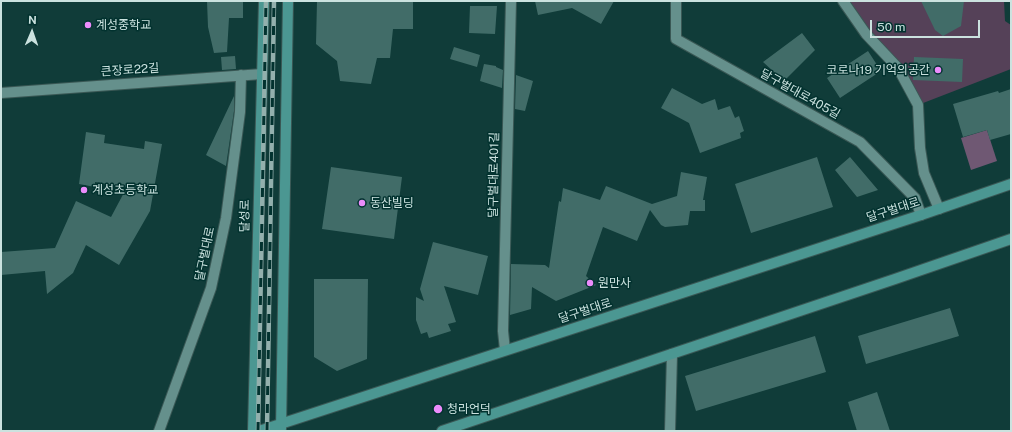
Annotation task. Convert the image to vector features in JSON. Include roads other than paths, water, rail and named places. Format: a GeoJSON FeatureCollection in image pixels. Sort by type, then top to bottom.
{"type":"FeatureCollection","features":[{"type":"Feature","properties":{"kind":"main road","name":"달성로"},"geometry":{"type":"LineString","coordinates":[[253,431],[264,1]]}},
{"type":"Feature","properties":{"kind":"main road"},"geometry":{"type":"LineString","coordinates":[[281,428],[288,1]]}},
{"type":"Feature","properties":{"kind":"main road","name":"달구벌대로"},"geometry":{"type":"LineString","coordinates":[[258,431],[281,428],[505,350],[921,215],[1011,184]]}},
{"type":"Feature","properties":{"kind":"main road"},"geometry":{"type":"LineString","coordinates":[[442,431],[1011,239]]}},
{"type":"Feature","properties":{"kind":"street","name":"달구벌대로401길"},"geometry":{"type":"LineString","coordinates":[[505,350],[503,331],[511,1]]}},
{"type":"Feature","properties":{"kind":"street","name":"달구벌대로405길"},"geometry":{"type":"LineString","coordinates":[[676,1],[676,39],[860,142],[915,198],[921,215]]}},
{"type":"Feature","properties":{"kind":"street"},"geometry":{"type":"LineString","coordinates":[[843,1],[866,34],[898,68],[918,105],[920,148],[924,173],[939,209]]}},
{"type":"Feature","properties":{"kind":"street","name":"큰장로22길"},"geometry":{"type":"LineString","coordinates":[[1,93],[262,74]]}},
{"type":"Feature","properties":{"kind":"street","name":"달구벌대로"},"geometry":{"type":"LineString","coordinates":[[159,431],[211,288],[227,210],[240,112],[241,75]]}},
{"type":"Feature","properties":{"kind":"street"},"geometry":{"type":"LineString","coordinates":[[670,431],[672,354]]}},
{"type":"Feature","properties":{"kind":"railway"},"geometry":{"type":"LineString","coordinates":[[258,431],[266,1]]}},
{"type":"Feature","properties":{"kind":"railway"},"geometry":{"type":"LineString","coordinates":[[267,431],[274,1]]}},
{"type":"Feature","properties":{"kind":"place","name":"계성중학교"},"geometry":{"type":"Point","coordinates":[88,25]}},
{"type":"Feature","properties":{"kind":"place","name":"코로나19 기억의공간"},"geometry":{"type":"Point","coordinates":[938,70]}},
{"type":"Feature","properties":{"kind":"place","name":"계성초등학교"},"geometry":{"type":"Point","coordinates":[84,190]}},
{"type":"Feature","properties":{"kind":"place","name":"동산빌딩"},"geometry":{"type":"Point","coordinates":[362,203]}},
{"type":"Feature","properties":{"kind":"place","name":"원만사"},"geometry":{"type":"Point","coordinates":[590,283]}},
{"type":"Feature","properties":{"kind":"place","name":"청라언덕"},"geometry":{"type":"Point","coordinates":[438,409]}}]}
